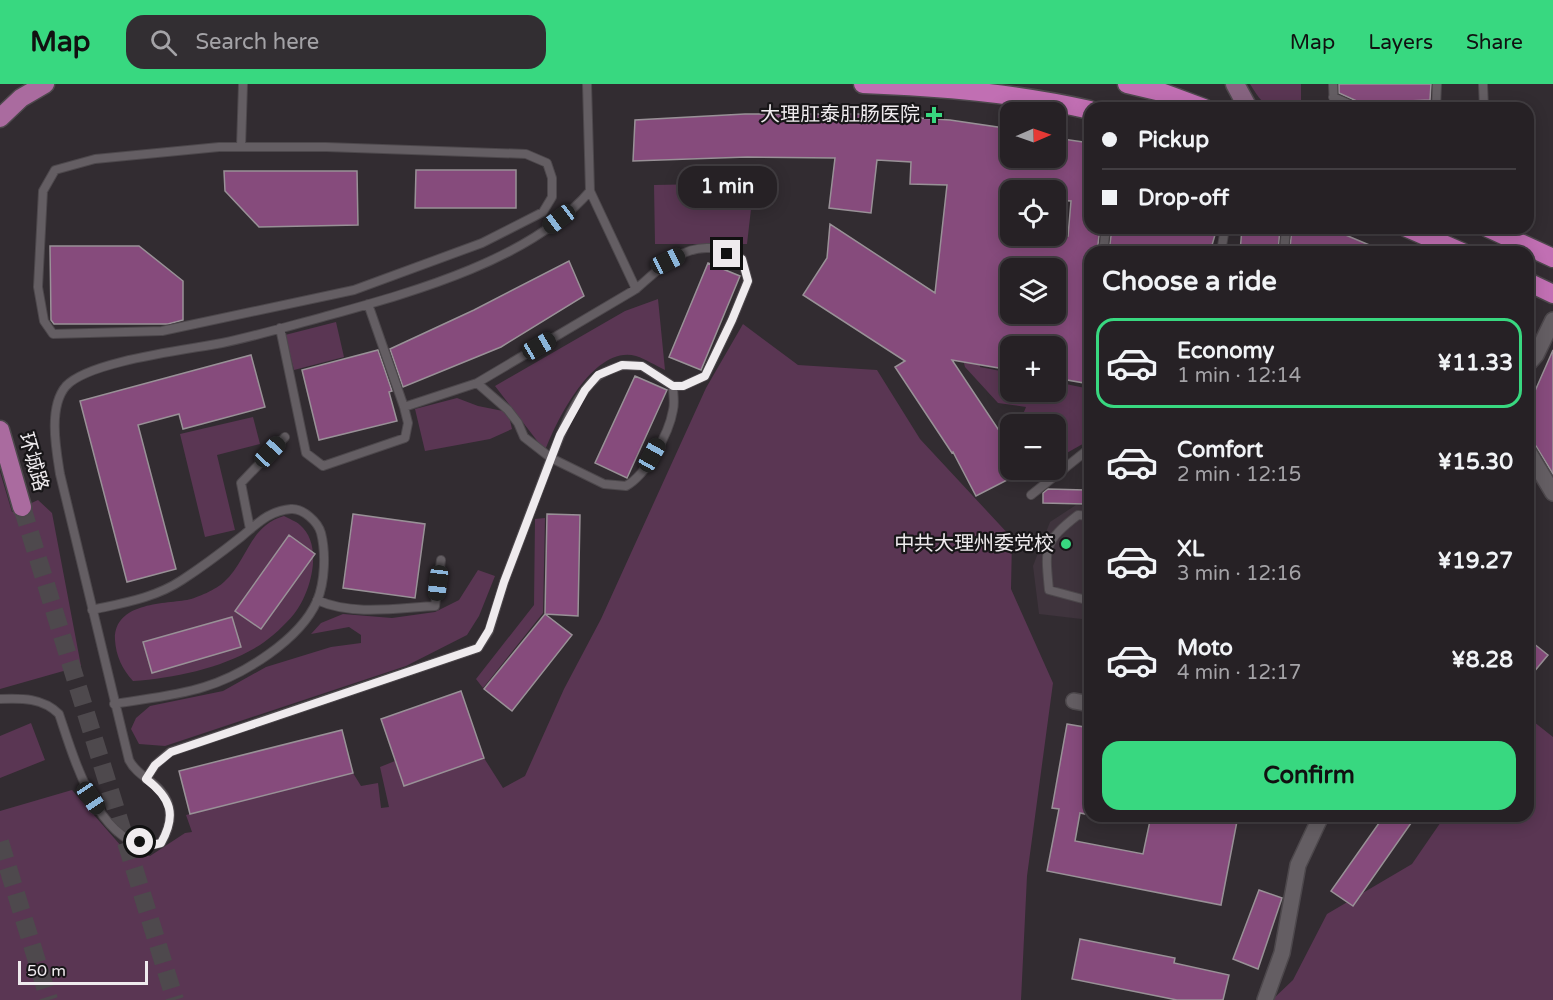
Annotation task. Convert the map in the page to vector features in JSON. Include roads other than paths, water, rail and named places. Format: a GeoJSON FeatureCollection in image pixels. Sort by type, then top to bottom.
{"type":"FeatureCollection","features":[{"type":"Feature","properties":{"kind":"highway"},"geometry":{"type":"LineString","coordinates":[[863,84],[984,92],[1044,99],[1084,109]]}},
{"type":"Feature","properties":{"kind":"highway"},"geometry":{"type":"LineString","coordinates":[[1127,84],[1161,92],[1188,102]]}},
{"type":"Feature","properties":{"kind":"highway"},"geometry":{"type":"LineString","coordinates":[[1421,234],[1448,246]]}},
{"type":"Feature","properties":{"kind":"highway"},"geometry":{"type":"LineString","coordinates":[[1501,234],[1527,246]]}},
{"type":"Feature","properties":{"kind":"highway"},"geometry":{"type":"LineString","coordinates":[[1534,249],[1553,258]]}},
{"type":"Feature","properties":{"kind":"highway"},"geometry":{"type":"LineString","coordinates":[[1534,285],[1553,294]]}},
{"type":"Feature","properties":{"kind":"main road"},"geometry":{"type":"LineString","coordinates":[[0,118],[21,98],[45,84]]}},
{"type":"Feature","properties":{"kind":"main road"},"geometry":{"type":"LineString","coordinates":[[1235,84],[1245,102]]}},
{"type":"Feature","properties":{"kind":"main road","name":"环城路"},"geometry":{"type":"LineString","coordinates":[[0,430],[22,507]]}},
{"type":"Feature","properties":{"kind":"street"},"geometry":{"type":"LineString","coordinates":[[1534,357],[1553,320]]}},
{"type":"Feature","properties":{"kind":"street"},"geometry":{"type":"LineString","coordinates":[[1534,461],[1553,493]]}},
{"type":"Feature","properties":{"kind":"street"},"geometry":{"type":"LineString","coordinates":[[1074,701],[1084,703]]}},
{"type":"Feature","properties":{"kind":"street"},"geometry":{"type":"LineString","coordinates":[[1265,1000],[1282,953],[1298,865],[1318,822]]}},
{"type":"Feature","properties":{"kind":"lane"},"geometry":{"type":"LineString","coordinates":[[241,147],[243,84]]}},
{"type":"Feature","properties":{"kind":"lane"},"geometry":{"type":"LineString","coordinates":[[587,84],[590,191],[636,289]]}},
{"type":"Feature","properties":{"kind":"lane"},"geometry":{"type":"LineString","coordinates":[[1333,84],[1333,102]]}},
{"type":"Feature","properties":{"kind":"lane"},"geometry":{"type":"LineString","coordinates":[[1436,102],[1437,84]]}},
{"type":"Feature","properties":{"kind":"lane"},"geometry":{"type":"LineString","coordinates":[[1483,84],[1484,102]]}},
{"type":"Feature","properties":{"kind":"lane"},"geometry":{"type":"LineString","coordinates":[[1333,97],[1345,102]]}},
{"type":"Feature","properties":{"kind":"lane"},"geometry":{"type":"LineString","coordinates":[[241,147],[326,147],[526,154],[547,164],[552,178],[552,197],[543,212],[482,243],[354,290],[162,331],[53,334],[44,321],[38,287],[43,191],[55,170],[95,159],[241,147]]}},
{"type":"Feature","properties":{"kind":"lane"},"geometry":{"type":"LineString","coordinates":[[0,699],[19,698],[39,701],[51,706],[59,714],[91,798],[103,817],[125,837],[153,845],[161,843],[169,828],[171,815],[160,789],[146,779],[129,760],[60,474],[54,440],[58,403],[65,387],[77,377],[108,365],[234,341],[405,294],[485,263],[541,233],[577,206],[590,191]]}},
{"type":"Feature","properties":{"kind":"lane"},"geometry":{"type":"LineString","coordinates":[[146,779],[155,765],[171,752],[478,648],[489,630],[504,582],[560,435],[585,390],[598,375],[622,365],[642,366],[673,386],[683,386],[705,376],[748,281],[742,259],[712,248],[693,249],[668,261],[636,289],[477,383],[404,407]]}},
{"type":"Feature","properties":{"kind":"lane"},"geometry":{"type":"LineString","coordinates":[[280,328],[306,453],[323,466],[405,438],[408,423],[404,407],[368,304]]}},
{"type":"Feature","properties":{"kind":"lane"},"geometry":{"type":"LineString","coordinates":[[477,383],[508,410],[518,423],[524,437],[551,458],[604,484],[626,486],[634,482],[647,469],[664,435],[673,411],[673,386]]}},
{"type":"Feature","properties":{"kind":"lane"},"geometry":{"type":"LineString","coordinates":[[250,529],[241,483],[285,436]]}},
{"type":"Feature","properties":{"kind":"lane"},"geometry":{"type":"LineString","coordinates":[[1031,495],[1084,453]]}},
{"type":"Feature","properties":{"kind":"lane"},"geometry":{"type":"LineString","coordinates":[[92,610],[138,600],[162,591],[182,580],[258,521],[275,512],[294,508],[309,516],[320,531],[324,555],[317,600],[304,620],[272,653],[203,687],[114,704]]}},
{"type":"Feature","properties":{"kind":"lane"},"geometry":{"type":"LineString","coordinates":[[1084,516],[1078,515],[1057,531],[1045,553],[1049,590],[1084,599]]}},
{"type":"Feature","properties":{"kind":"lane"},"geometry":{"type":"LineString","coordinates":[[317,600],[329,605],[369,609],[435,606],[441,560]]}},
{"type":"Feature","properties":{"kind":"tunnel"},"geometry":{"type":"LineString","coordinates":[[22,507],[175,1000]]}},
{"type":"Feature","properties":{"kind":"tunnel"},"geometry":{"type":"LineString","coordinates":[[0,842],[49,1000]]}},
{"type":"Feature","properties":{"kind":"place","name":"大理肛泰肛肠医院"},"geometry":{"type":"Point","coordinates":[934,115]}},
{"type":"Feature","properties":{"kind":"place","name":"中共大理州委党校"},"geometry":{"type":"Point","coordinates":[1066,544]}}]}
